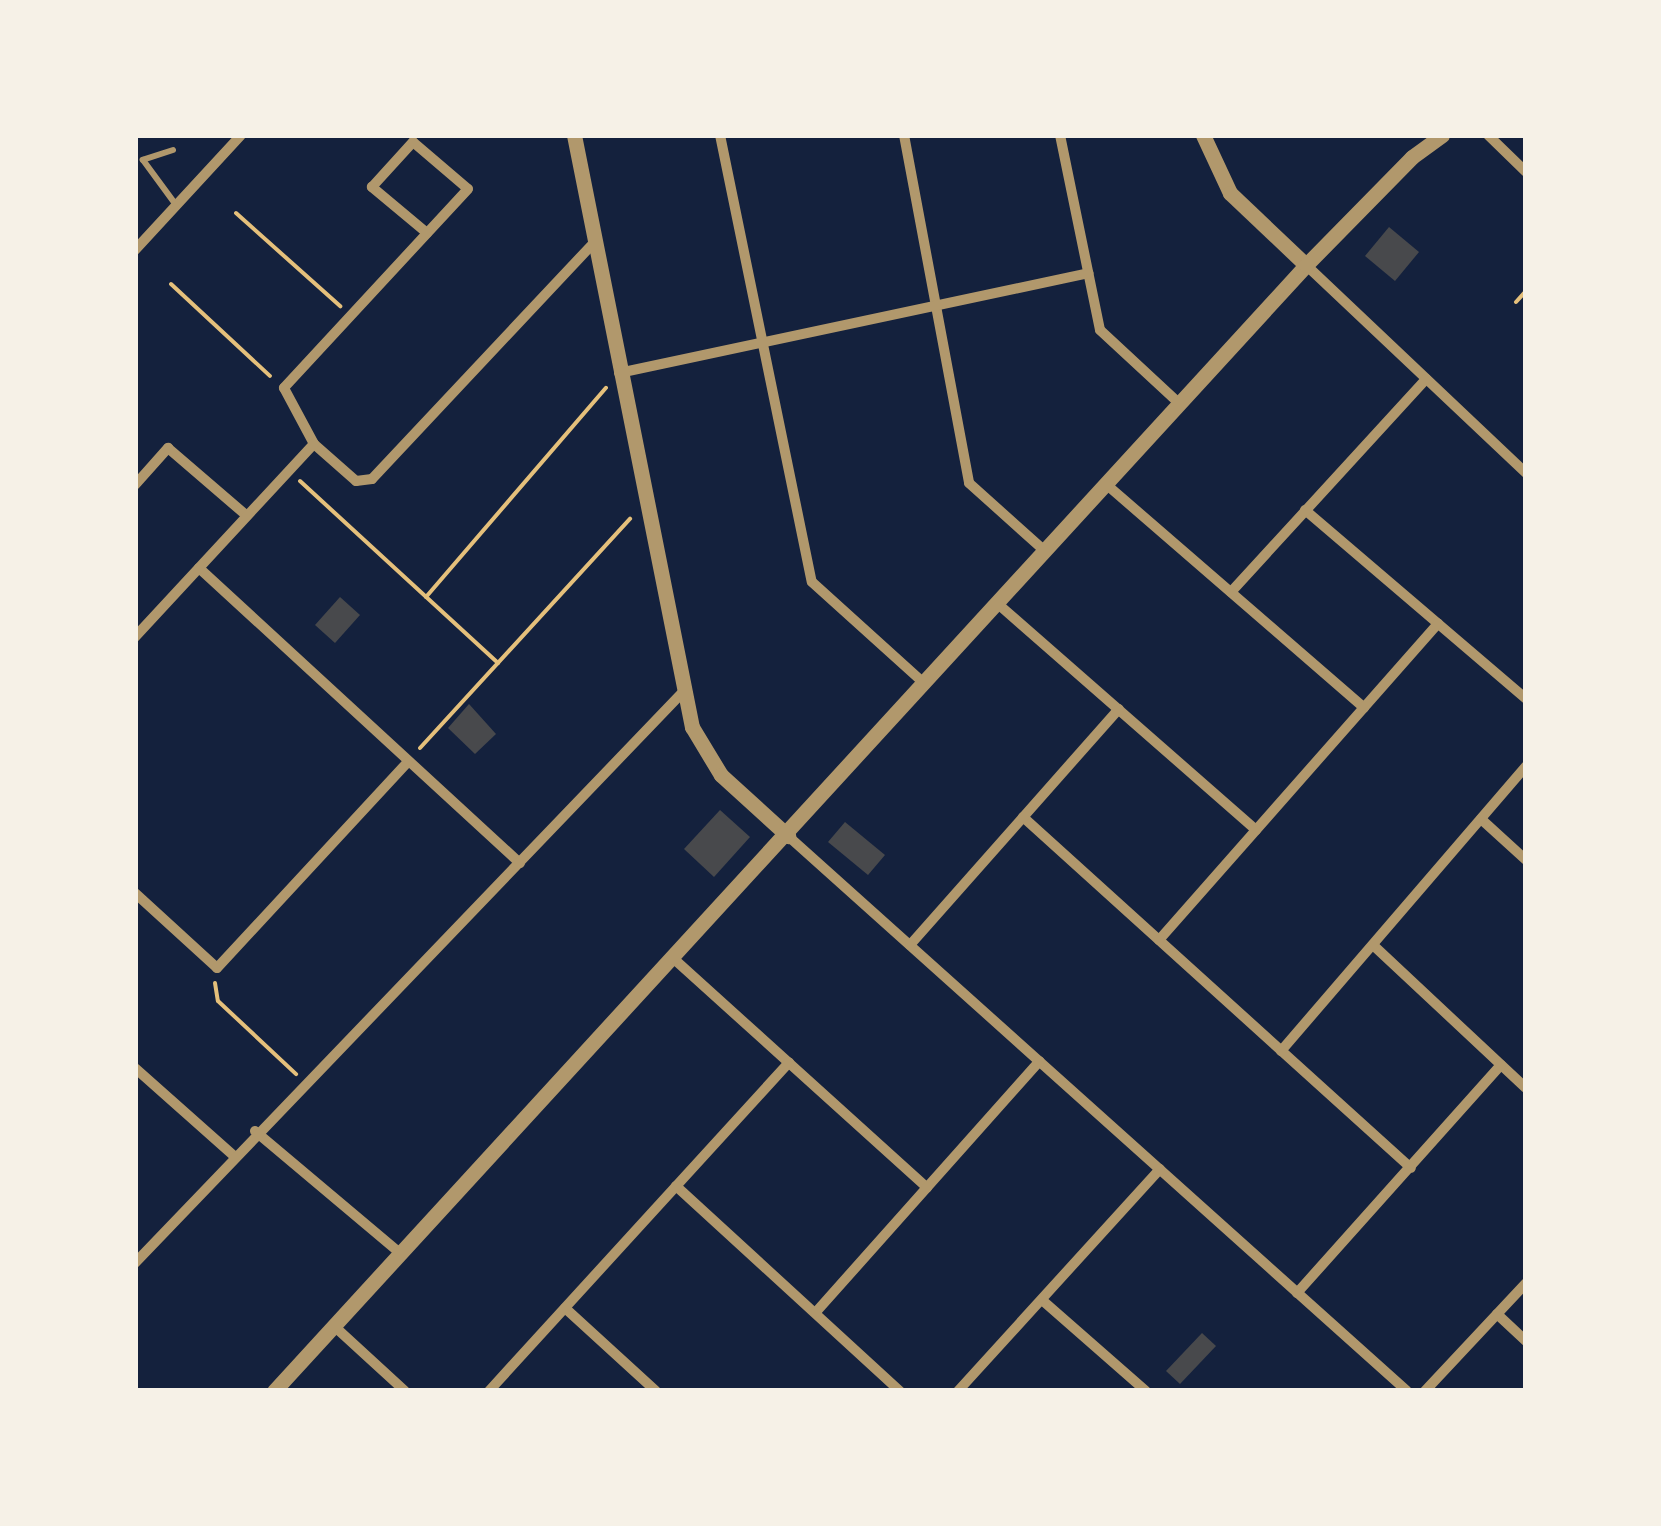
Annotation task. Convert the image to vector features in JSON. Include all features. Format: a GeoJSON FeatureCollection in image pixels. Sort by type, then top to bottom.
{"type":"FeatureCollection","features":[{"type":"Feature","properties":{"kind":"street"},"geometry":{"type":"LineString","coordinates":[[135,250],[241,135]]}},
{"type":"Feature","properties":{"kind":"street"},"geometry":{"type":"LineString","coordinates":[[574,135],[683,692],[704,753],[788,836],[1407,1391]]}},
{"type":"Feature","properties":{"kind":"street"},"geometry":{"type":"LineString","coordinates":[[720,135],[812,582],[925,685]]}},
{"type":"Feature","properties":{"kind":"street"},"geometry":{"type":"LineString","coordinates":[[904,135],[933,308],[969,483],[1046,552]]}},
{"type":"Feature","properties":{"kind":"street"},"geometry":{"type":"LineString","coordinates":[[1060,135],[1100,330],[1180,404]]}},
{"type":"Feature","properties":{"kind":"street"},"geometry":{"type":"LineString","coordinates":[[1203,135],[1230,192],[1526,473]]}},
{"type":"Feature","properties":{"kind":"street"},"geometry":{"type":"LineString","coordinates":[[274,1391],[788,836],[1306,265],[1412,156],[1442,135]]}},
{"type":"Feature","properties":{"kind":"street"},"geometry":{"type":"LineString","coordinates":[[1488,135],[1526,172]]}},
{"type":"Feature","properties":{"kind":"street"},"geometry":{"type":"LineString","coordinates":[[427,233],[372,186],[412,142],[468,188],[427,233],[350,315],[284,388],[314,444],[364,482],[594,243]]}},
{"type":"Feature","properties":{"kind":"street"},"geometry":{"type":"LineString","coordinates":[[618,374],[1088,273]]}},
{"type":"Feature","properties":{"kind":"street"},"geometry":{"type":"LineString","coordinates":[[1230,592],[1426,378]]}},
{"type":"Feature","properties":{"kind":"street"},"geometry":{"type":"LineString","coordinates":[[135,636],[314,444]]}},
{"type":"Feature","properties":{"kind":"street"},"geometry":{"type":"LineString","coordinates":[[135,485],[168,448],[247,516]]}},
{"type":"Feature","properties":{"kind":"street"},"geometry":{"type":"LineString","coordinates":[[1107,485],[1364,708]]}},
{"type":"Feature","properties":{"kind":"street"},"geometry":{"type":"LineString","coordinates":[[1305,510],[1526,699]]}},
{"type":"Feature","properties":{"kind":"street"},"geometry":{"type":"LineString","coordinates":[[199,568],[520,863]]}},
{"type":"Feature","properties":{"kind":"street"},"geometry":{"type":"LineString","coordinates":[[998,604],[1256,830]]}},
{"type":"Feature","properties":{"kind":"street"},"geometry":{"type":"LineString","coordinates":[[1159,940],[1438,624]]}},
{"type":"Feature","properties":{"kind":"street"},"geometry":{"type":"LineString","coordinates":[[135,1263],[255,1131],[683,692]]}},
{"type":"Feature","properties":{"kind":"street"},"geometry":{"type":"LineString","coordinates":[[910,945],[1119,709]]}},
{"type":"Feature","properties":{"kind":"street"},"geometry":{"type":"LineString","coordinates":[[135,893],[217,968],[406,762]]}},
{"type":"Feature","properties":{"kind":"street"},"geometry":{"type":"LineString","coordinates":[[1281,1050],[1526,766]]}},
{"type":"Feature","properties":{"kind":"street"},"geometry":{"type":"LineString","coordinates":[[1023,817],[1411,1168]]}},
{"type":"Feature","properties":{"kind":"street"},"geometry":{"type":"LineString","coordinates":[[1481,818],[1526,860]]}},
{"type":"Feature","properties":{"kind":"street"},"geometry":{"type":"LineString","coordinates":[[1372,945],[1526,1088]]}},
{"type":"Feature","properties":{"kind":"street"},"geometry":{"type":"LineString","coordinates":[[674,959],[927,1188]]}},
{"type":"Feature","properties":{"kind":"street"},"geometry":{"type":"LineString","coordinates":[[816,1312],[1040,1062]]}},
{"type":"Feature","properties":{"kind":"street"},"geometry":{"type":"LineString","coordinates":[[489,1391],[789,1064]]}},
{"type":"Feature","properties":{"kind":"street"},"geometry":{"type":"LineString","coordinates":[[1298,1293],[1501,1065]]}},
{"type":"Feature","properties":{"kind":"street"},"geometry":{"type":"LineString","coordinates":[[135,1068],[232,1156]]}},
{"type":"Feature","properties":{"kind":"street"},"geometry":{"type":"LineString","coordinates":[[255,1131],[401,1254]]}},
{"type":"Feature","properties":{"kind":"street"},"geometry":{"type":"LineString","coordinates":[[958,1391],[1160,1170]]}},
{"type":"Feature","properties":{"kind":"street"},"geometry":{"type":"LineString","coordinates":[[676,1186],[900,1391]]}},
{"type":"Feature","properties":{"kind":"street"},"geometry":{"type":"LineString","coordinates":[[1425,1391],[1526,1283]]}},
{"type":"Feature","properties":{"kind":"street"},"geometry":{"type":"LineString","coordinates":[[1042,1300],[1146,1391]]}},
{"type":"Feature","properties":{"kind":"street"},"geometry":{"type":"LineString","coordinates":[[565,1308],[656,1391]]}},
{"type":"Feature","properties":{"kind":"street"},"geometry":{"type":"LineString","coordinates":[[1498,1314],[1526,1341]]}},
{"type":"Feature","properties":{"kind":"street"},"geometry":{"type":"LineString","coordinates":[[334,1326],[405,1391]]}},
{"type":"Feature","properties":{"kind":"lane"},"geometry":{"type":"LineString","coordinates":[[173,150],[142,160],[176,205]]}},
{"type":"Feature","properties":{"kind":"path"},"geometry":{"type":"LineString","coordinates":[[236,212],[350,315]]}},
{"type":"Feature","properties":{"kind":"path"},"geometry":{"type":"LineString","coordinates":[[171,284],[284,388]]}},
{"type":"Feature","properties":{"kind":"path"},"geometry":{"type":"LineString","coordinates":[[1516,302],[1526,291]]}},
{"type":"Feature","properties":{"kind":"path"},"geometry":{"type":"LineString","coordinates":[[426,597],[618,374]]}},
{"type":"Feature","properties":{"kind":"path"},"geometry":{"type":"LineString","coordinates":[[289,471],[498,663]]}},
{"type":"Feature","properties":{"kind":"path"},"geometry":{"type":"LineString","coordinates":[[406,762],[636,512]]}},
{"type":"Feature","properties":{"kind":"path"},"geometry":{"type":"LineString","coordinates":[[217,968],[218,1001],[304,1082]]}},
{"type":"Feature","properties":{"kind":"building"},"geometry":{"type":"Polygon","coordinates":[[[1389,227],[1419,252],[1395,281],[1365,256],[1389,227]]]}},
{"type":"Feature","properties":{"kind":"building"},"geometry":{"type":"Polygon","coordinates":[[[340,597],[360,615],[335,643],[315,625],[340,597]]]}},
{"type":"Feature","properties":{"kind":"building"},"geometry":{"type":"Polygon","coordinates":[[[469,704],[496,734],[475,754],[448,728],[469,704]]]}},
{"type":"Feature","properties":{"kind":"building"},"geometry":{"type":"Polygon","coordinates":[[[720,810],[750,837],[714,877],[684,849],[720,810]]]}},
{"type":"Feature","properties":{"kind":"building"},"geometry":{"type":"Polygon","coordinates":[[[845,822],[885,855],[868,875],[828,842],[845,822]]]}},
{"type":"Feature","properties":{"kind":"building"},"geometry":{"type":"Polygon","coordinates":[[[1202,1333],[1216,1346],[1180,1384],[1166,1371],[1202,1333]]]}}]}
